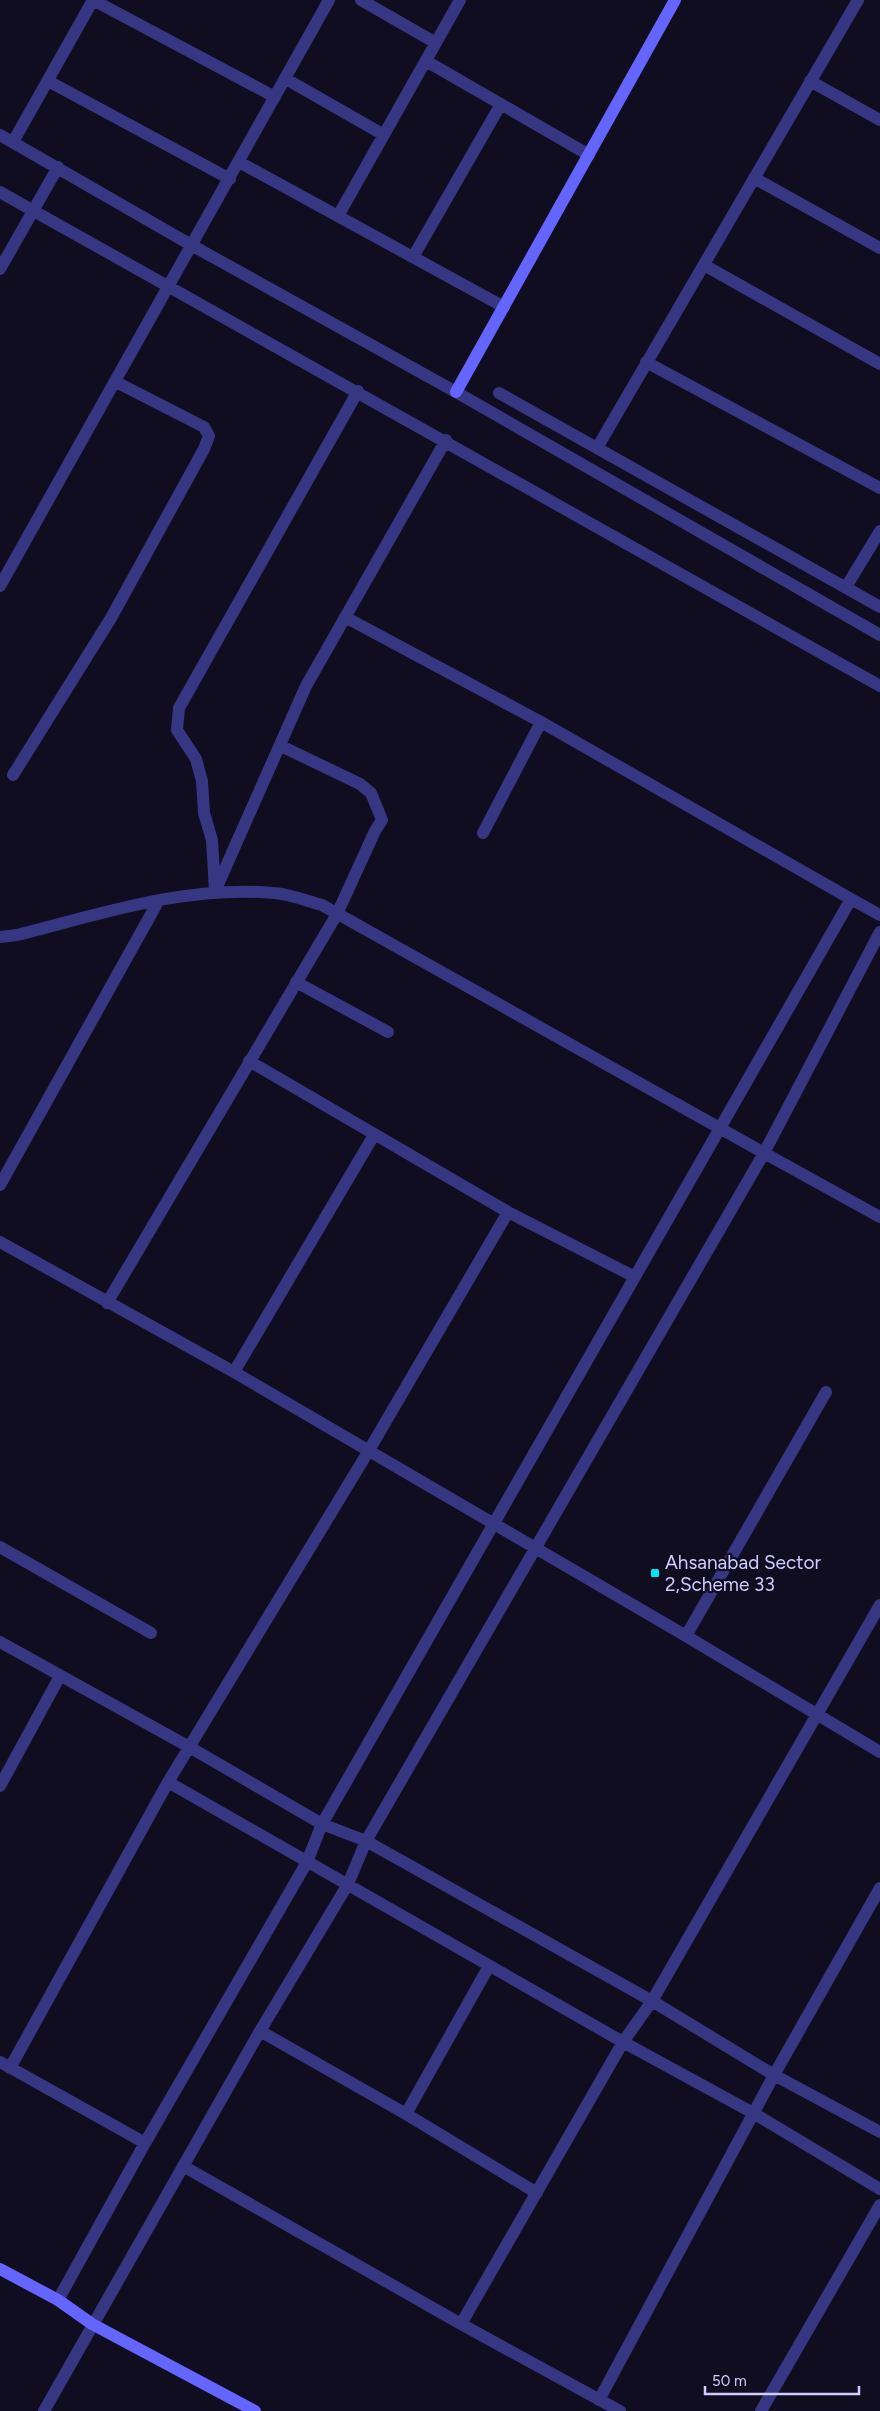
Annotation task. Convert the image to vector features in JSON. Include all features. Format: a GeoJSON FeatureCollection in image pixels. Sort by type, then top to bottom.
{"type":"FeatureCollection","features":[{"type":"Feature","properties":{"kind":"street"},"geometry":{"type":"LineString","coordinates":[[13,142],[93,0],[275,97]]}},
{"type":"Feature","properties":{"kind":"street"},"geometry":{"type":"LineString","coordinates":[[0,586],[193,246],[329,0]]}},
{"type":"Feature","properties":{"kind":"street"},"geometry":{"type":"LineString","coordinates":[[361,0],[436,43]]}},
{"type":"Feature","properties":{"kind":"street"},"geometry":{"type":"LineString","coordinates":[[338,216],[460,0]]}},
{"type":"Feature","properties":{"kind":"street"},"geometry":{"type":"LineString","coordinates":[[456,392],[676,0]]}},
{"type":"Feature","properties":{"kind":"street"},"geometry":{"type":"LineString","coordinates":[[597,448],[858,0]]}},
{"type":"Feature","properties":{"kind":"street"},"geometry":{"type":"LineString","coordinates":[[426,61],[589,154]]}},
{"type":"Feature","properties":{"kind":"street"},"geometry":{"type":"LineString","coordinates":[[286,78],[384,135]]}},
{"type":"Feature","properties":{"kind":"street"},"geometry":{"type":"LineString","coordinates":[[48,80],[230,179]]}},
{"type":"Feature","properties":{"kind":"street"},"geometry":{"type":"LineString","coordinates":[[810,80],[880,120]]}},
{"type":"Feature","properties":{"kind":"street"},"geometry":{"type":"LineString","coordinates":[[413,257],[501,104]]}},
{"type":"Feature","properties":{"kind":"street"},"geometry":{"type":"LineString","coordinates":[[0,135],[193,246],[456,392],[880,635]]}},
{"type":"Feature","properties":{"kind":"street"},"geometry":{"type":"LineString","coordinates":[[239,162],[504,307]]}},
{"type":"Feature","properties":{"kind":"street"},"geometry":{"type":"LineString","coordinates":[[0,269],[58,167]]}},
{"type":"Feature","properties":{"kind":"street"},"geometry":{"type":"LineString","coordinates":[[754,178],[880,248]]}},
{"type":"Feature","properties":{"kind":"street"},"geometry":{"type":"LineString","coordinates":[[0,192],[446,440],[880,686]]}},
{"type":"Feature","properties":{"kind":"street"},"geometry":{"type":"LineString","coordinates":[[704,265],[880,364]]}},
{"type":"Feature","properties":{"kind":"street"},"geometry":{"type":"LineString","coordinates":[[646,362],[880,488]]}},
{"type":"Feature","properties":{"kind":"street"},"geometry":{"type":"LineString","coordinates":[[14,775],[111,618],[204,450],[209,436],[204,427],[116,382]]}},
{"type":"Feature","properties":{"kind":"street"},"geometry":{"type":"LineString","coordinates":[[215,891],[212,840],[204,813],[202,781],[196,759],[177,730],[178,708],[358,391]]}},
{"type":"Feature","properties":{"kind":"street"},"geometry":{"type":"LineString","coordinates":[[499,393],[880,607]]}},
{"type":"Feature","properties":{"kind":"street"},"geometry":{"type":"LineString","coordinates":[[215,891],[306,686],[446,440]]}},
{"type":"Feature","properties":{"kind":"street"},"geometry":{"type":"LineString","coordinates":[[846,587],[880,531]]}},
{"type":"Feature","properties":{"kind":"street"},"geometry":{"type":"LineString","coordinates":[[345,617],[541,722],[880,915]]}},
{"type":"Feature","properties":{"kind":"street"},"geometry":{"type":"LineString","coordinates":[[482,832],[541,722]]}},
{"type":"Feature","properties":{"kind":"street"},"geometry":{"type":"LineString","coordinates":[[106,1303],[337,914],[375,831],[382,820],[371,792],[360,784],[281,746]]}},
{"type":"Feature","properties":{"kind":"street"},"geometry":{"type":"LineString","coordinates":[[0,937],[17,935],[159,900],[215,891],[276,893],[322,905],[880,1218]]}},
{"type":"Feature","properties":{"kind":"street"},"geometry":{"type":"LineString","coordinates":[[58,2300],[145,2144],[308,1862],[322,1824],[851,899]]}},
{"type":"Feature","properties":{"kind":"street"},"geometry":{"type":"LineString","coordinates":[[0,1185],[159,900]]}},
{"type":"Feature","properties":{"kind":"street"},"geometry":{"type":"LineString","coordinates":[[44,2411],[260,2031],[348,1884],[366,1841],[764,1153],[880,932]]}},
{"type":"Feature","properties":{"kind":"street"},"geometry":{"type":"LineString","coordinates":[[296,982],[388,1032]]}},
{"type":"Feature","properties":{"kind":"street"},"geometry":{"type":"LineString","coordinates":[[249,1061],[508,1212],[635,1277]]}},
{"type":"Feature","properties":{"kind":"street"},"geometry":{"type":"LineString","coordinates":[[234,1372],[374,1135]]}},
{"type":"Feature","properties":{"kind":"street"},"geometry":{"type":"LineString","coordinates":[[145,2144],[5,2065],[168,1782],[191,1748],[368,1452],[508,1212]]}},
{"type":"Feature","properties":{"kind":"street"},"geometry":{"type":"LineString","coordinates":[[0,1242],[106,1303],[234,1372],[368,1452],[535,1547],[880,1752]]}},
{"type":"Feature","properties":{"kind":"street"},"geometry":{"type":"LineString","coordinates":[[686,1636],[826,1392]]}},
{"type":"Feature","properties":{"kind":"street"},"geometry":{"type":"LineString","coordinates":[[0,1547],[151,1632]]}},
{"type":"Feature","properties":{"kind":"street"},"geometry":{"type":"LineString","coordinates":[[461,2324],[623,2042],[652,2001],[880,1605]]}},
{"type":"Feature","properties":{"kind":"street"},"geometry":{"type":"LineString","coordinates":[[0,1642],[191,1748],[322,1824],[366,1841],[652,2001],[774,2075],[880,2132]]}},
{"type":"Feature","properties":{"kind":"street"},"geometry":{"type":"LineString","coordinates":[[0,1786],[60,1676]]}},
{"type":"Feature","properties":{"kind":"street"},"geometry":{"type":"LineString","coordinates":[[168,1782],[623,2042],[755,2114],[880,2189]]}},
{"type":"Feature","properties":{"kind":"street"},"geometry":{"type":"LineString","coordinates":[[599,2400],[755,2114],[774,2075],[880,1888]]}},
{"type":"Feature","properties":{"kind":"street"},"geometry":{"type":"LineString","coordinates":[[406,2114],[489,1966]]}},
{"type":"Feature","properties":{"kind":"street"},"geometry":{"type":"LineString","coordinates":[[260,2031],[406,2114],[537,2193]]}},
{"type":"Feature","properties":{"kind":"street"},"geometry":{"type":"LineString","coordinates":[[183,2166],[461,2324],[620,2411]]}},
{"type":"Feature","properties":{"kind":"street"},"geometry":{"type":"LineString","coordinates":[[761,2411],[880,2205]]}},
{"type":"Feature","properties":{"kind":"street"},"geometry":{"type":"LineString","coordinates":[[0,2269],[58,2300],[92,2324],[256,2411]]}},
{"type":"Feature","properties":{"kind":"place","name":"Ahsanabad Sector 2,Scheme 33"},"geometry":{"type":"Point","coordinates":[655,1573]}}]}
